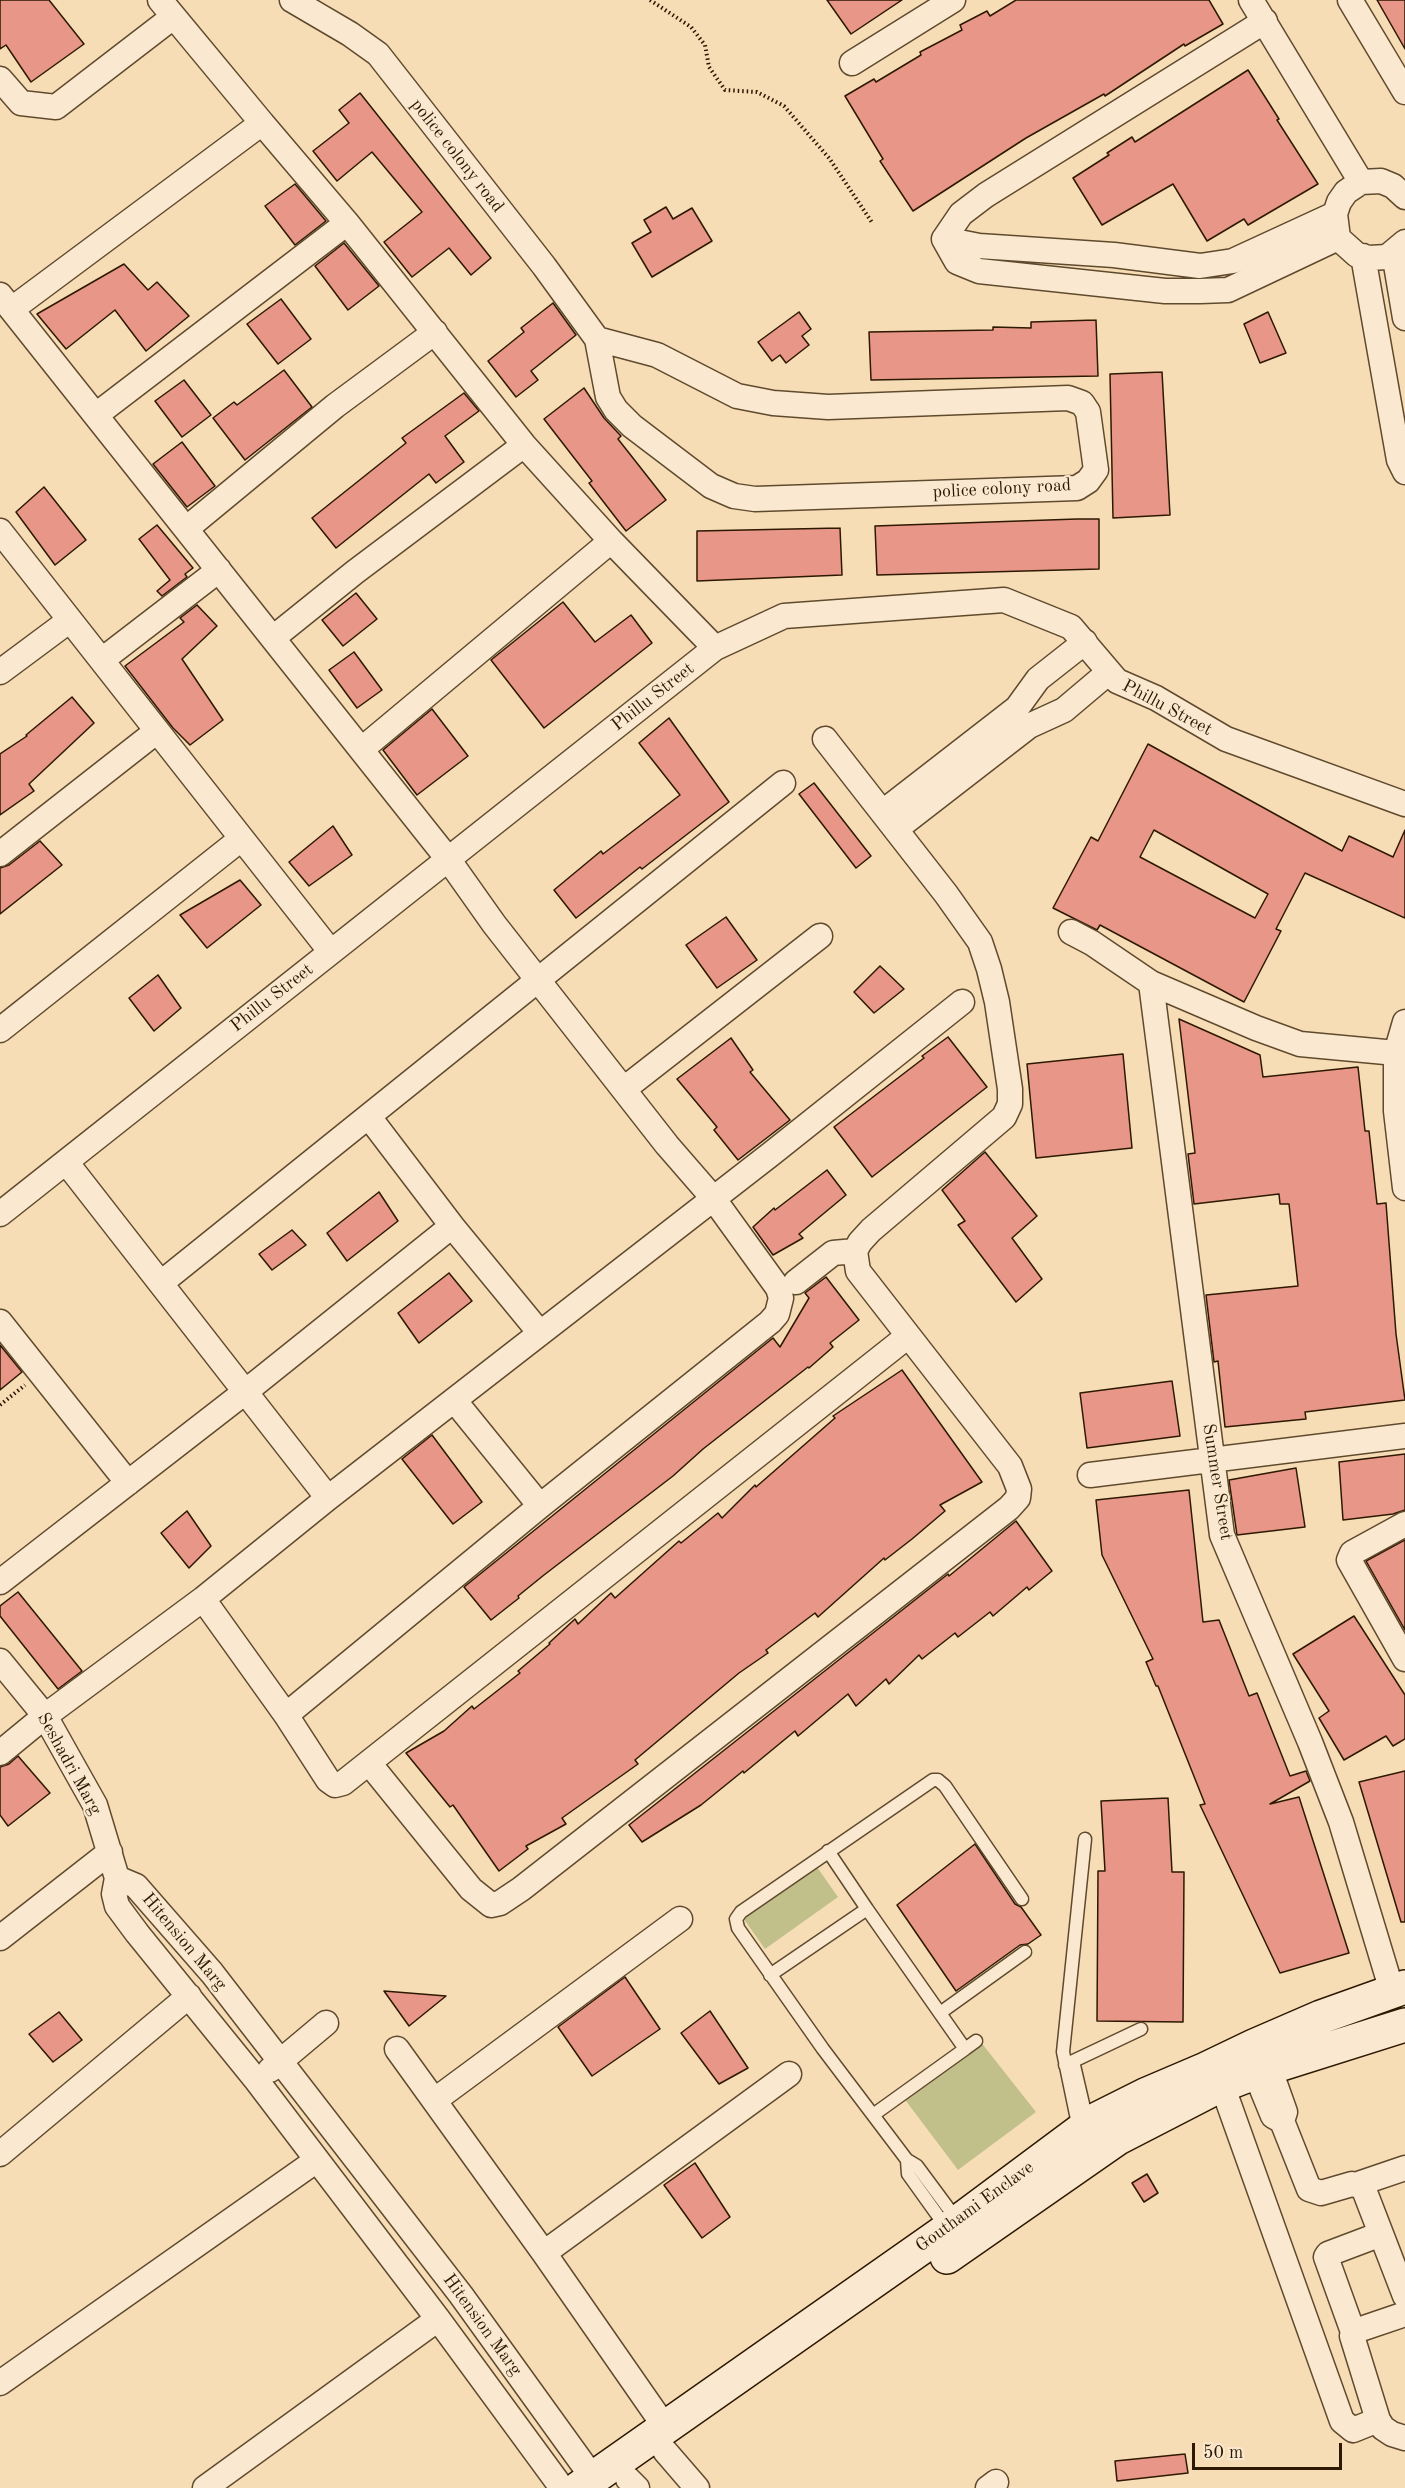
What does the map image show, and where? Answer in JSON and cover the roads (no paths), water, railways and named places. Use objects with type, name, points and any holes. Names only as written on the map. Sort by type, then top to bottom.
[{"type":"street","name":"police colony road","points":[[292,0],[350,34],[378,54],[544,266],[597,339],[608,397],[616,410],[632,426],[711,486],[734,496],[774,498],[1077,488],[1088,481],[1096,470],[1088,412],[1082,403],[1068,398],[828,407],[773,403],[737,396],[657,355],[597,339]]},
{"type":"street","points":[[852,63],[953,0]]},
{"type":"street","points":[[1251,0],[1361,182]]},
{"type":"street","points":[[1350,0],[1405,92]]},
{"type":"street","points":[[0,79],[21,103],[56,107],[167,8],[347,223],[524,445],[611,541],[715,648]]},
{"type":"street","points":[[944,239],[961,214],[986,195],[1265,21]]},
{"type":"street","points":[[262,123],[6,302],[362,749],[667,1145],[713,1198],[778,1288],[782,1298],[777,1314],[286,1715]]},
{"type":"street","points":[[1399,248],[1387,257],[1363,256],[1347,248],[1338,238],[1335,214],[1346,192],[1361,182],[1381,181],[1393,186],[1405,197]]},
{"type":"street","points":[[944,239],[979,246],[1114,255],[1200,266],[1233,261],[1335,214]]},
{"type":"street","points":[[96,415],[347,223]]},
{"type":"street","points":[[944,239],[957,262],[979,271],[1165,291],[1200,291],[1228,290],[1338,238]]},
{"type":"street","points":[[1399,248],[1405,318]]},
{"type":"street","points":[[1363,256],[1399,460],[1405,472]]},
{"type":"street","points":[[1200,266],[1200,291]]},
{"type":"street","points":[[186,529],[335,406],[435,332]]},
{"type":"street","points":[[273,638],[355,572],[524,445]]},
{"type":"street","points":[[0,531],[331,952]]},
{"type":"street","points":[[362,749],[611,541]]},
{"type":"street","points":[[102,660],[219,570]]},
{"type":"street","name":"Phillu Street","points":[[0,1214],[715,648],[784,616],[1004,600],[1071,627],[1116,681],[1156,698],[1226,739],[1405,804]]},
{"type":"street","points":[[0,672],[70,620]]},
{"type":"street","points":[[889,820],[1017,708],[1038,680],[1085,642]]},
{"type":"street","points":[[889,820],[1029,726],[1064,710],[1108,672]]},
{"type":"street","points":[[0,854],[157,731]]},
{"type":"street","points":[[369,1763],[471,1889],[491,1905],[500,1903],[1009,1508],[1018,1498],[1019,1489],[1010,1466],[858,1271],[855,1251],[871,1230],[1005,1117],[1010,1104],[1010,1089],[997,1002],[980,942],[946,894],[825,739]]},
{"type":"street","points":[[161,1283],[783,783]]},
{"type":"street","points":[[0,1030],[241,839]]},
{"type":"street","points":[[1071,932],[1092,943],[1151,983],[1256,1029],[1300,1044],[1396,1053]]},
{"type":"street","points":[[624,1089],[820,936]]},
{"type":"street","name":"Summer Street","points":[[1151,983],[1222,1536],[1310,1742],[1341,1822],[1399,1989]]},
{"type":"street","points":[[0,1753],[45,1716],[203,1599],[328,1498],[962,1002]]},
{"type":"street","points":[[1405,1022],[1396,1053],[1396,1111],[1405,1188]]},
{"type":"street","points":[[369,1117],[452,1226],[540,1333]]},
{"type":"street","points":[[66,1162],[328,1498]]},
{"type":"street","points":[[0,1582],[245,1392],[452,1226]]},
{"type":"street","points":[[796,1282],[833,1253],[855,1251]]},
{"type":"street","points":[[0,1322],[128,1483]]},
{"type":"street","points":[[203,1599],[333,1784],[343,1783],[908,1336]]},
{"type":"street","points":[[454,1400],[540,1506]]},
{"type":"street","points":[[1089,1475],[1405,1436]]},
{"type":"street","points":[[1405,1524],[1352,1553],[1349,1560],[1405,1659]]},
{"type":"street","name":"Seshadri Marg","points":[[0,1661],[45,1716],[95,1805],[117,1878]]},
{"type":"street","points":[[0,1938],[110,1852]]},
{"type":"street","name":"Hitension Marg","points":[[562,2488],[438,2319],[257,2081],[117,1906],[114,1894],[117,1878],[136,1886],[154,1904],[281,2061],[461,2295],[611,2484]]},
{"type":"street","points":[[435,2100],[680,1919]]},
{"type":"street","name":"Gouthami Enclave","points":[[611,2484],[665,2439],[1084,2128],[1145,2095],[1206,2070],[1254,2046],[1399,1989]]},
{"type":"street","points":[[0,2154],[189,1996]]},
{"type":"street","points":[[257,2081],[326,2023]]},
{"type":"street","name":"Gouthami Enclave","points":[[665,2439],[715,2418],[1118,2138],[1222,2085],[1405,2025]]},
{"type":"street","points":[[397,2049],[544,2253],[697,2488]]},
{"type":"street","points":[[1262,2070],[1274,2116],[1282,2121],[1309,2189],[1315,2193],[1321,2193],[1358,2184],[1405,2168]]},
{"type":"street","points":[[544,2253],[789,2074]]},
{"type":"street","points":[[1222,2085],[1342,2421],[1353,2430],[1378,2420]]},
{"type":"street","points":[[0,2383],[317,2160]]},
{"type":"street","points":[[1358,2184],[1363,2187],[1405,2296]]},
{"type":"street","points":[[1381,2234],[1328,2254],[1326,2257],[1353,2332],[1354,2346],[1378,2420],[1383,2428],[1392,2434],[1405,2438]]},
{"type":"street","points":[[1353,2332],[1405,2314]]},
{"type":"street","points":[[205,2488],[438,2319]]},
{"type":"lane","points":[[953,2225],[908,2174],[907,2160],[770,1975],[738,1928],[737,1915],[928,1781],[938,1780],[945,1786],[1022,1899]]},
{"type":"lane","points":[[1084,2128],[1064,2046],[1085,1839]]},
{"type":"lane","points":[[828,1851],[965,2049]]},
{"type":"lane","points":[[770,1975],[867,1909]]},
{"type":"lane","points":[[940,2013],[1024,1952]]},
{"type":"lane","points":[[1069,2063],[1141,2029]]},
{"type":"lane","points":[[873,2115],[976,2041]]}]
